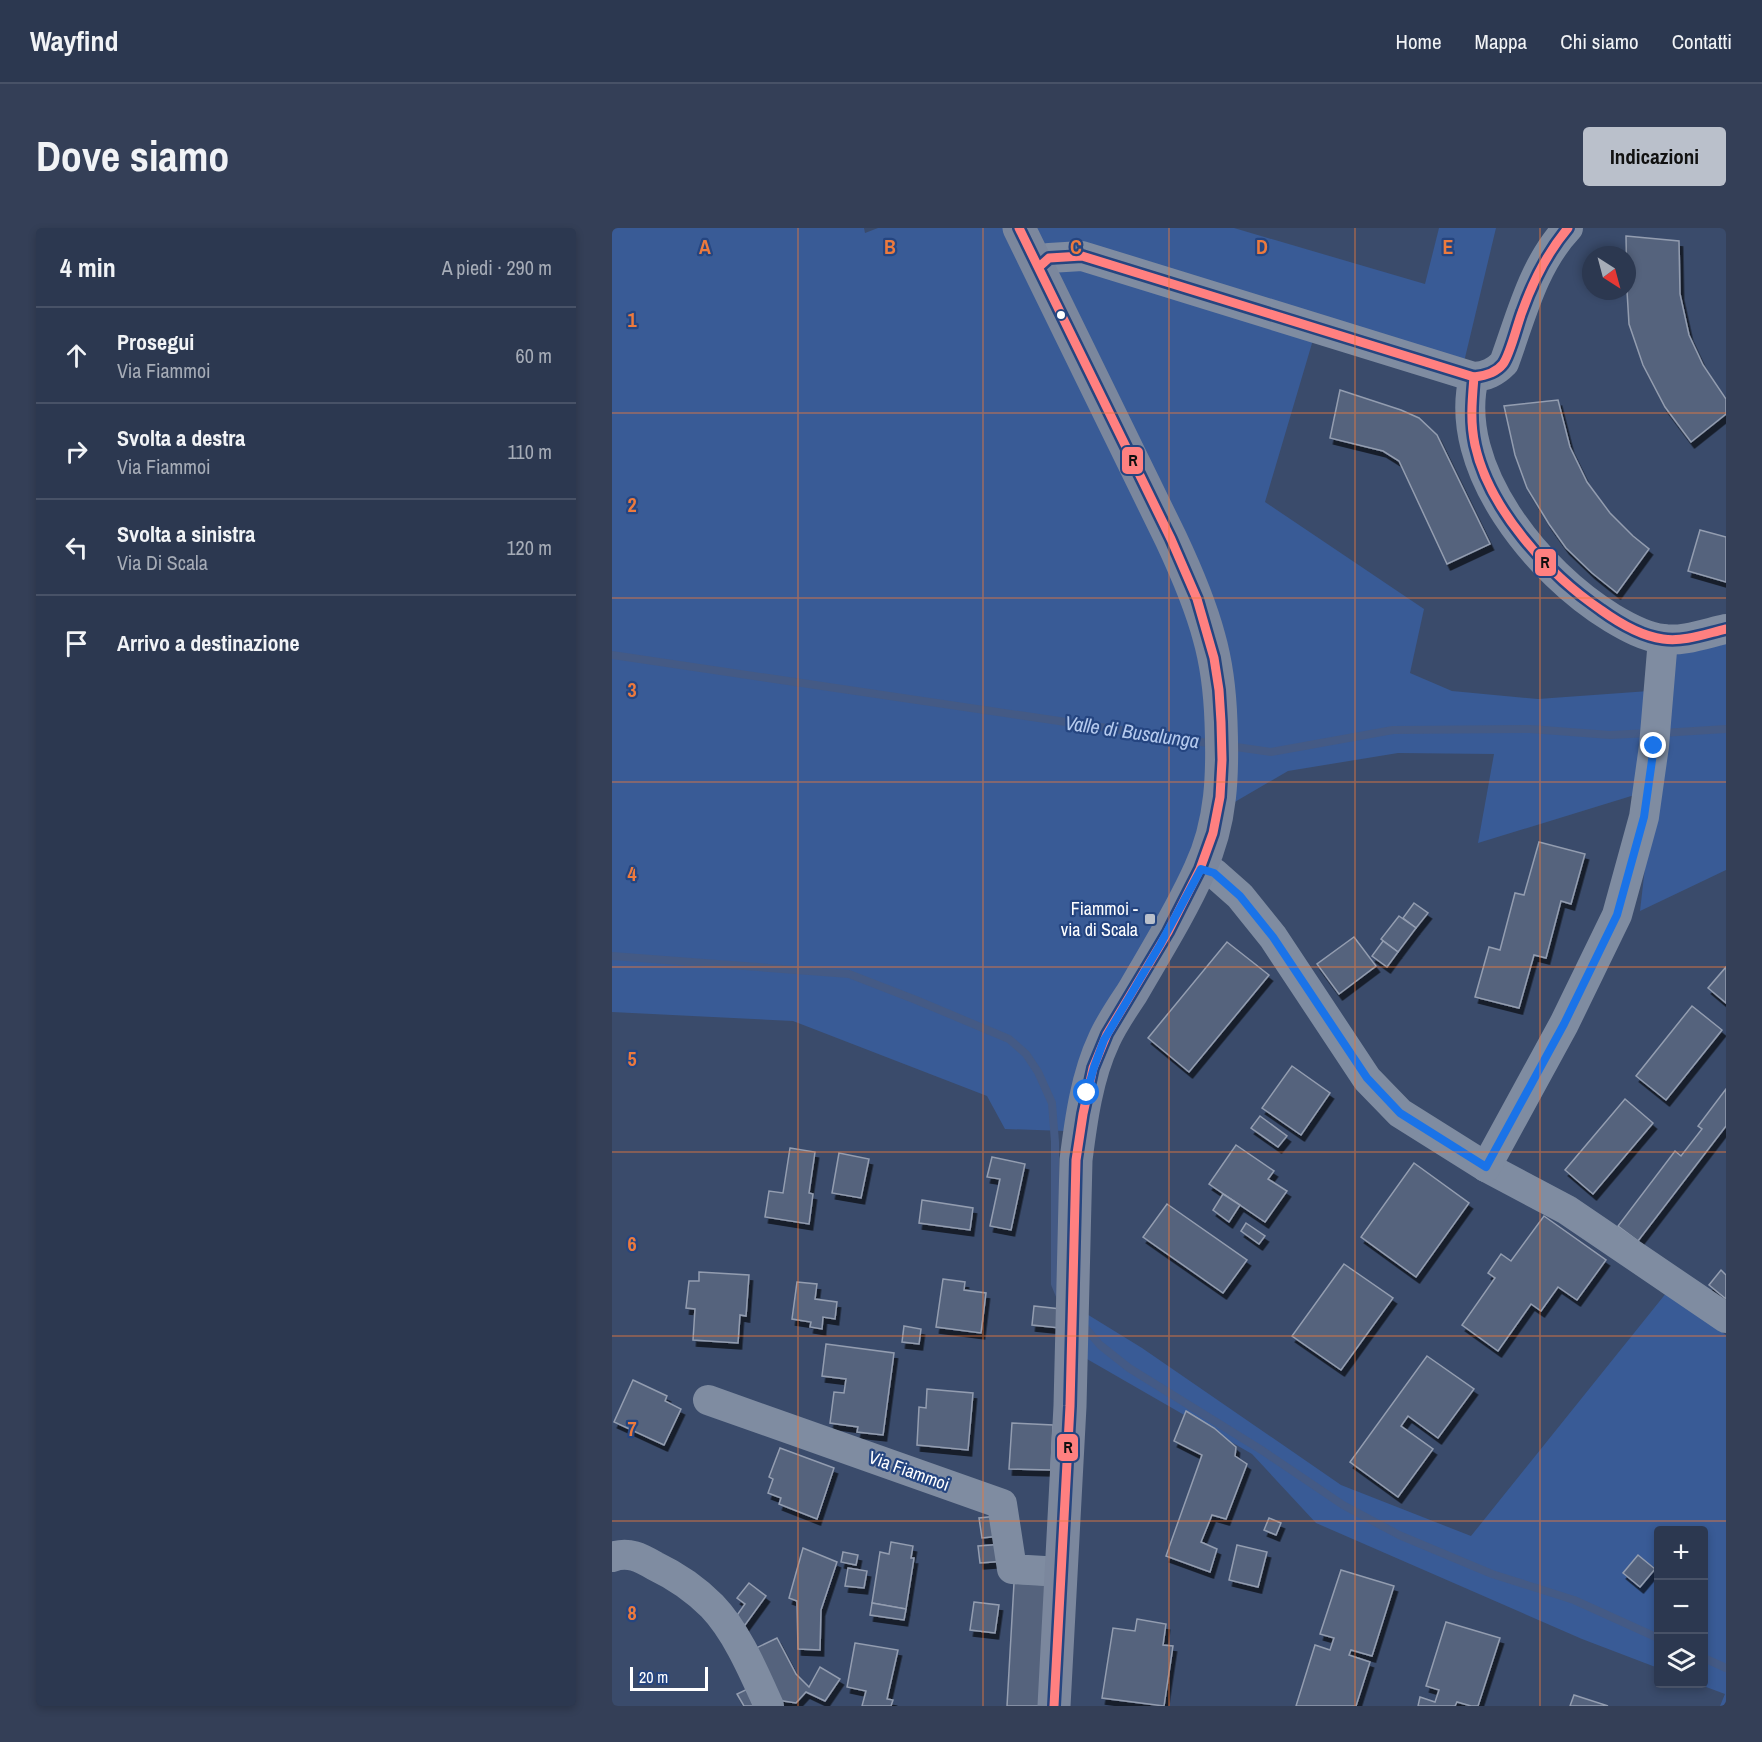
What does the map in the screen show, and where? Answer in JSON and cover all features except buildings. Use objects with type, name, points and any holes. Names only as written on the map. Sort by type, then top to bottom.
[{"type":"street","points":[[1019,228],[1166,528],[1194,591],[1210,638],[1219,684],[1223,763],[1220,803],[1213,836],[1201,869],[1160,945],[1104,1040],[1094,1067],[1080,1130],[1076,1160],[1070,1406],[1054,1706]]},
{"type":"street","points":[[1039,267],[1049,258],[1082,256],[1474,377],[1495,372],[1504,363],[1545,256],[1568,228]]},
{"type":"street","points":[[1474,377],[1470,393],[1470,423],[1478,455],[1494,492],[1509,519],[1562,580],[1598,609],[1632,630],[1663,639],[1726,629]]},
{"type":"street","points":[[1486,1167],[1564,1024],[1617,915],[1644,817],[1654,746],[1663,639]]},
{"type":"street","points":[[1201,869],[1214,873],[1246,904],[1273,937],[1367,1078],[1400,1113],[1486,1167],[1567,1210],[1726,1318]]},
{"type":"street","name":"Via Fiammoi","points":[[708,1400],[1002,1504],[1012,1569],[1061,1572]]},
{"type":"street","points":[[612,1557],[626,1554],[636,1556],[672,1574],[713,1607],[727,1625],[769,1706]]},
{"type":"shaded area","points":[[612,228],[864,228],[865,233],[878,228],[1234,228],[1425,284],[1439,228],[1496,228],[1464,362],[1318,323],[1265,502],[1424,609],[1410,673],[1452,691],[1538,699],[1663,690],[1669,648],[1726,636],[1726,870],[1640,911],[1654,789],[1478,843],[1494,754],[1398,753],[1288,771],[1233,803],[1065,1131],[1005,1129],[987,1096],[793,1021],[612,1012]]},
{"type":"shaded area","points":[[1667,1292],[1726,1335],[1726,1706],[1720,1706],[1725,1694],[1708,1688],[1708,1526],[1654,1526],[1654,1666],[1582,1639],[1316,1523],[1252,1454],[1080,1355],[1077,1308],[1142,1348],[1341,1485],[1471,1536]]},
{"type":"waterway","name":"Valle di Busalunga","points":[[612,655],[1215,744]]},
{"type":"waterway","name":"Valle di Busalunga","points":[[1229,746],[1271,752],[1393,730],[1530,729],[1610,735],[1650,733]]},
{"type":"waterway","name":"Valle di Busalunga","points":[[1662,733],[1726,729]]},
{"type":"waterway","points":[[612,956],[849,974],[1009,1039],[1026,1054],[1038,1072],[1052,1103],[1055,1142],[1055,1284],[1060,1296]]},
{"type":"waterway","points":[[1082,1324],[1100,1345],[1129,1368],[1263,1451],[1343,1505],[1399,1535],[1492,1574],[1574,1600],[1654,1636]]},
{"type":"waterway","points":[[1708,1660],[1726,1668]]},
{"type":"transit line","name":"R","points":[[1019,228],[1171,539],[1197,599],[1214,658],[1219,690],[1222,760],[1220,797],[1213,833],[1200,869],[1168,932],[1107,1034],[1093,1068],[1083,1114],[1076,1160],[1070,1406],[1054,1706]]},
{"type":"transit line","name":"R","points":[[1039,267],[1049,258],[1082,256],[1474,377],[1497,370],[1503,364],[1536,278],[1547,257],[1568,228]]},
{"type":"transit line","name":"R","points":[[1474,377],[1472,428],[1482,469],[1507,516],[1542,559],[1581,595],[1622,624],[1638,632],[1663,639],[1679,639],[1726,629]]},
{"type":"place","name":"Fiammoi - via di Scala","points":[[1150,919]]},
{"type":"route","points":[[1087,1093],[1104,1040],[1160,945],[1201,869],[1214,873],[1240,896],[1273,937],[1367,1078],[1400,1113],[1486,1167],[1564,1024],[1617,915],[1644,817],[1654,746]]}]
